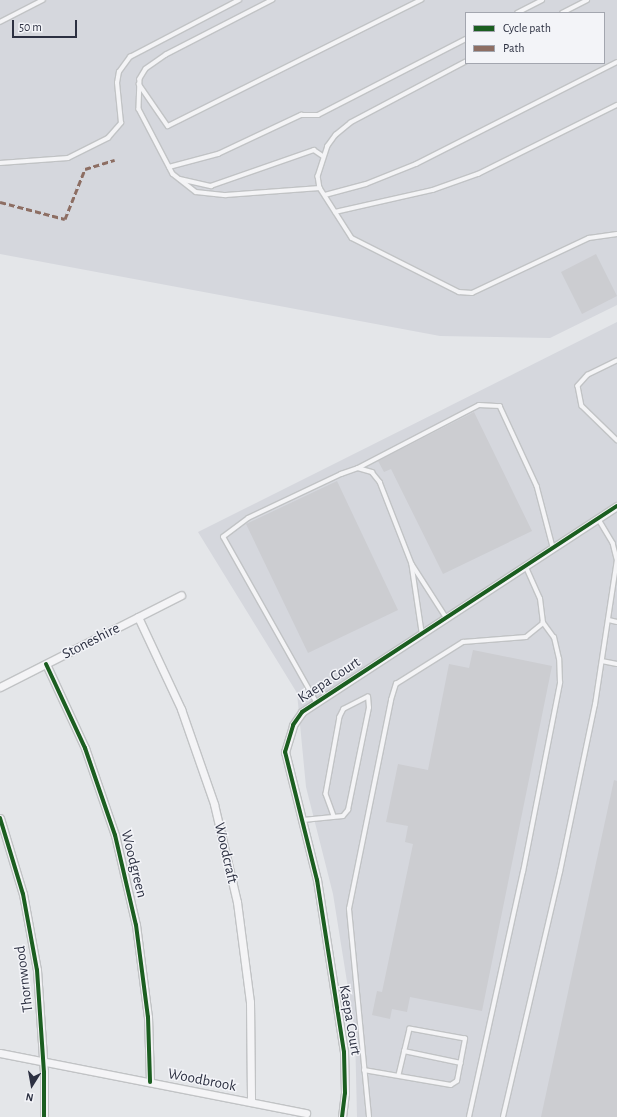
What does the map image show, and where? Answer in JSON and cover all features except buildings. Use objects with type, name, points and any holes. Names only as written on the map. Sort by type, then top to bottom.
[{"type":"street","name":"Kaepa Court","points":[[342,1117],[345,1093],[344,1052],[317,880],[285,752],[298,716],[617,506]]},
{"type":"street","name":"Stoneshire","points":[[0,687],[181,595]]},
{"type":"street","name":"Woodcraft","points":[[138,617],[181,709],[218,819],[237,902],[249,994],[252,1102]]},
{"type":"street","name":"Woodgreen","points":[[46,664],[85,748],[115,835],[136,925],[148,1017],[150,1082]]},
{"type":"street","name":"Thornwood","points":[[0,818],[23,894],[37,970],[44,1062],[44,1117]]},
{"type":"street","name":"Woodbrook","points":[[0,1053],[306,1113]]},
{"type":"lane","points":[[0,22],[43,0]]},
{"type":"lane","points":[[0,163],[68,158],[108,138],[121,123],[117,83],[119,72],[130,57],[239,0]]},
{"type":"lane","points":[[273,0],[166,55],[146,69],[139,84],[139,109],[169,167],[178,178],[196,192],[206,194],[320,188]]},
{"type":"lane","points":[[139,84],[168,126],[421,0]]},
{"type":"lane","points":[[519,12],[542,0]]},
{"type":"lane","points":[[564,12],[587,0]]},
{"type":"lane","points":[[169,167],[218,154],[301,115],[318,115],[465,40]]},
{"type":"lane","points":[[325,195],[366,184],[416,164],[617,62]]},
{"type":"lane","points":[[465,63],[351,123],[336,135],[323,156],[318,176],[320,188],[352,238],[361,245],[459,292],[472,293],[589,238],[617,234]]},
{"type":"lane","points":[[336,212],[433,190],[478,174],[617,105]]},
{"type":"lane","points":[[178,178],[211,186],[314,150],[323,156]]},
{"type":"lane","points":[[617,361],[588,375],[578,386],[582,406],[617,440]]},
{"type":"lane","points":[[317,703],[223,537],[248,518],[358,468],[479,404],[500,406],[537,486],[553,547]]},
{"type":"lane","points":[[358,468],[372,472],[380,482],[412,564],[446,618]]},
{"type":"lane","points":[[503,1117],[560,872],[609,620],[617,559],[613,543],[598,518]]},
{"type":"lane","points":[[412,564],[422,634]]},
{"type":"lane","points":[[469,1117],[558,697],[559,659],[554,638],[543,623],[540,599],[525,566]]},
{"type":"lane","points":[[612,598],[617,599]]},
{"type":"lane","points":[[609,620],[617,622]]},
{"type":"lane","points":[[369,1117],[349,909],[371,790],[396,684],[463,642],[526,637],[543,623]]},
{"type":"lane","points":[[602,661],[617,664]]},
{"type":"lane","points":[[302,820],[334,816],[346,814],[350,804],[369,708],[368,697],[344,709],[340,717],[326,794],[334,816]]},
{"type":"lane","points":[[364,1070],[451,1085],[457,1081],[466,1042],[460,1036],[414,1027],[407,1033],[399,1075]]},
{"type":"lane","points":[[404,1051],[461,1063]]},
{"type":"shaded area","points":[[0,0],[617,0],[617,305],[550,338],[440,336],[0,254]]},
{"type":"shaded area","points":[[617,322],[617,1117],[357,1117],[355,1032],[333,894],[306,787],[297,693],[198,532]]},
{"type":"marked path","points":[[0,202],[65,219],[85,169],[115,160]]},
{"type":"cycle path","points":[[342,1117],[345,1093],[344,1052],[317,880],[285,752],[293,725],[302,712],[617,506]]},
{"type":"cycle path","points":[[46,664],[85,748],[115,835],[136,925],[148,1017],[150,1082]]},
{"type":"cycle path","points":[[0,818],[23,894],[37,970],[44,1072],[44,1117]]}]
